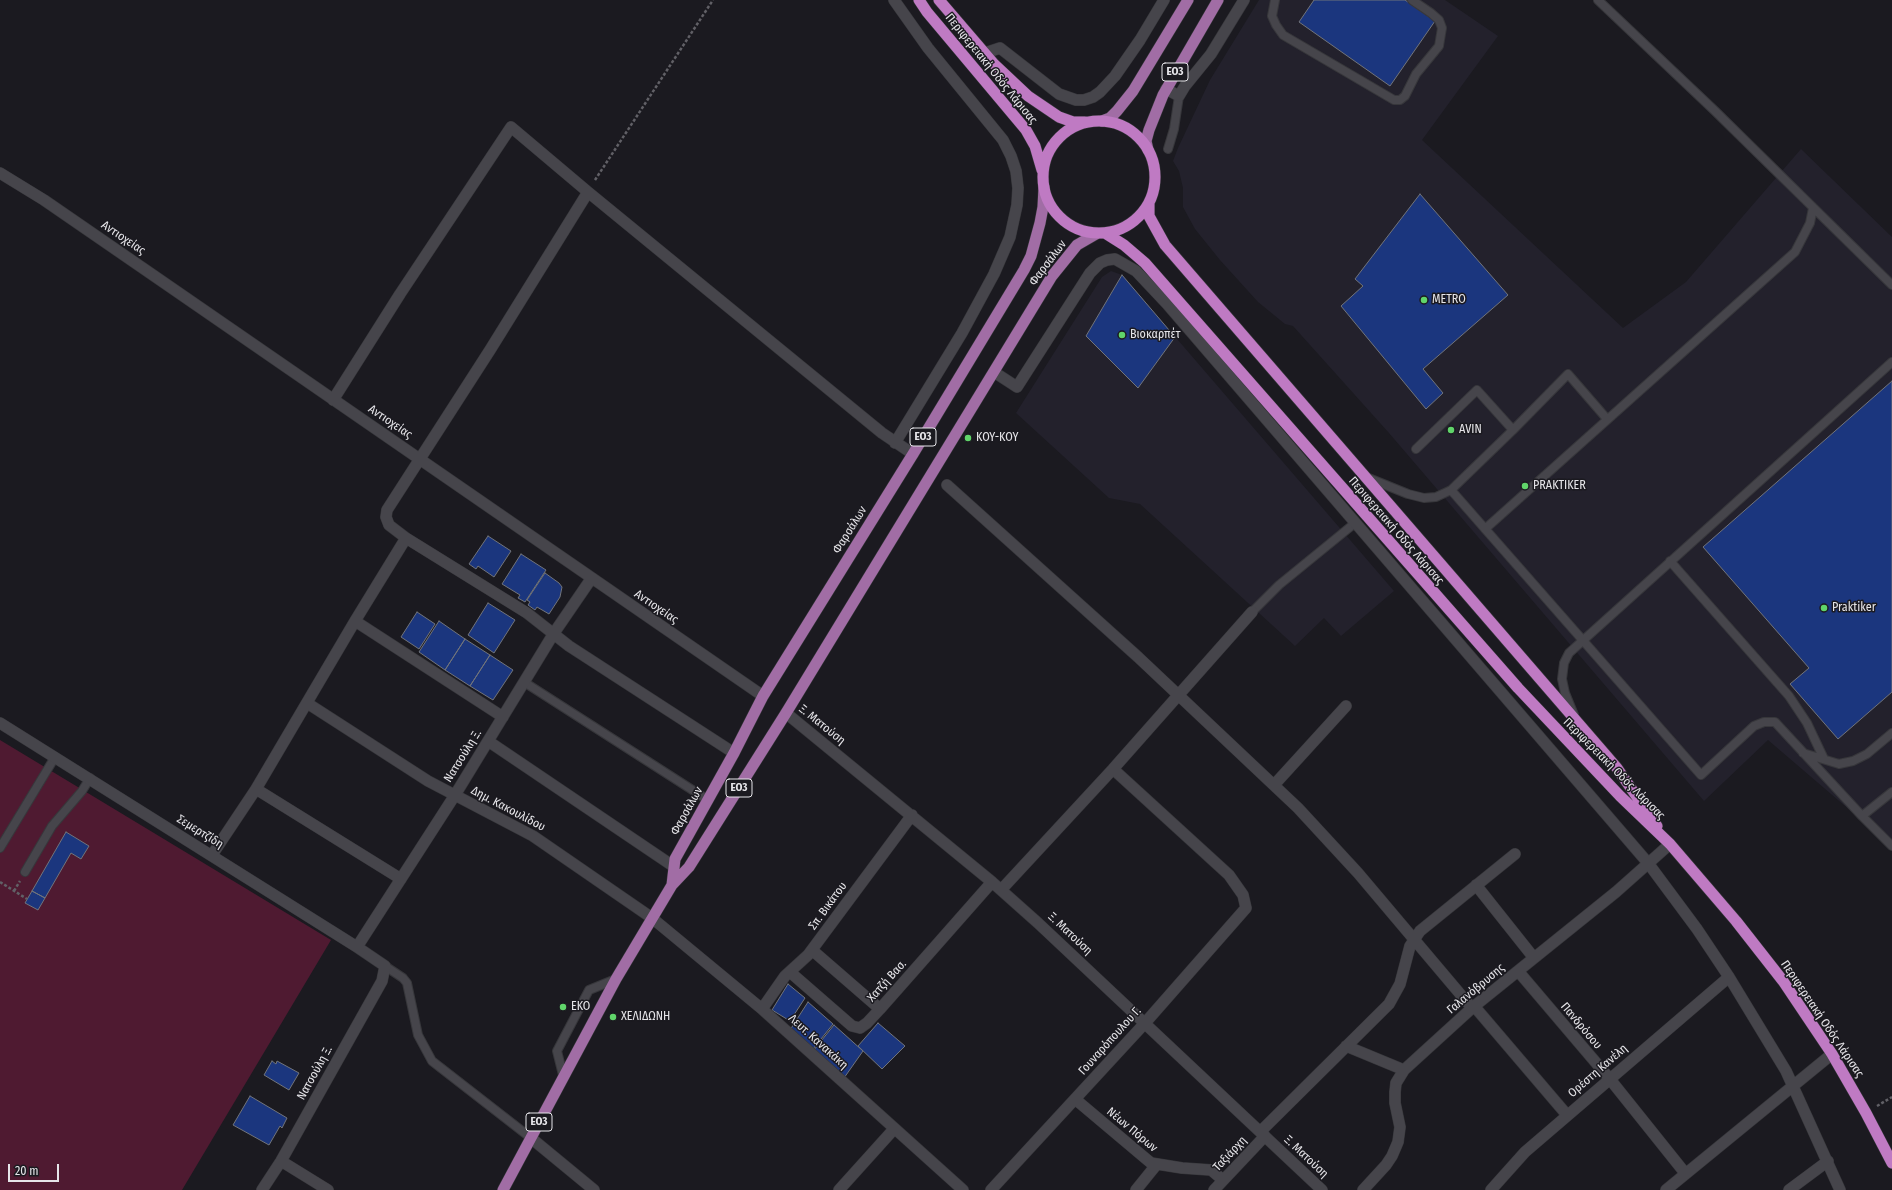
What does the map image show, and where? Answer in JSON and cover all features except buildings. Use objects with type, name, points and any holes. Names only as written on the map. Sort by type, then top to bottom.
[{"type":"highway","name":"Περιφερειακή Οδός Λάρισας","points":[[920,0],[927,12],[1026,130],[1039,158],[1043,183]]},
{"type":"highway","name":"Περιφερειακή Οδός Λάρισας","points":[[939,0],[985,53],[1015,84],[1041,106],[1059,117],[1073,122],[1088,122]]},
{"type":"highway","name":"ΕΟ3","points":[[1043,183],[1047,156],[1055,142],[1067,131],[1088,122],[1102,121]]},
{"type":"highway","points":[[1102,121],[1128,130],[1142,142],[1148,150]]},
{"type":"highway","name":"ΕΟ3","points":[[1101,234],[1128,226],[1140,216],[1149,203],[1155,176],[1154,167],[1148,150]]},
{"type":"highway","points":[[1043,183],[1049,203],[1059,217],[1072,227],[1101,234]]},
{"type":"highway","name":"Περιφερειακή Οδός Λάρισας","points":[[1149,203],[1149,216],[1165,245],[1617,768],[1670,844],[1760,952],[1806,1015],[1832,1054],[1866,1112],[1892,1163]]},
{"type":"highway","name":"Περιφερειακή Οδός Λάρισας","points":[[1101,234],[1135,252],[1172,301],[1518,688],[1610,786],[1670,844]]},
{"type":"main road","name":"ΕΟ3","points":[[1102,121],[1110,118],[1133,92],[1188,0]]},
{"type":"main road","name":"ΕΟ3","points":[[1148,150],[1146,141],[1149,130],[1166,89],[1218,0]]},
{"type":"main road","name":"Φαρσάλων","points":[[672,885],[675,859],[734,753],[763,696],[913,454],[1024,270],[1031,256],[1040,223],[1043,183]]},
{"type":"main road","name":"Φαρσάλων","points":[[503,1190],[563,1075],[616,979],[672,885],[689,867],[786,713],[1060,265],[1077,245],[1101,234]]},
{"type":"street","points":[[894,0],[923,42],[1003,140],[1016,171],[1018,188],[1017,205],[1010,237],[994,274],[962,333],[895,443]]},
{"type":"street","points":[[985,53],[1000,48],[1059,94],[1076,100],[1084,100],[1093,97],[1100,92],[1115,76],[1140,40],[1164,0]]},
{"type":"street","points":[[1166,89],[1179,96],[1185,86],[1211,54],[1244,0]]},
{"type":"street","points":[[334,400],[400,294],[511,127],[588,192],[895,443],[913,454]]},
{"type":"street","name":"Αντιοχείας","points":[[0,173],[56,208],[419,458],[591,579],[763,696]]},
{"type":"street","points":[[588,192],[490,350],[419,458],[387,510],[386,517],[389,525],[406,538],[527,613],[569,646],[734,753]]},
{"type":"street","points":[[994,372],[1017,387],[1090,273],[1104,261],[1115,259],[1136,271],[1172,301],[1355,523],[1648,863],[1729,977],[1794,1085],[1840,1190]]},
{"type":"street","points":[[947,485],[1138,657],[1274,785],[1346,860],[1567,1115]]},
{"type":"street","points":[[212,856],[256,789],[355,621],[406,538]]},
{"type":"street","name":"Νατσούλη Ξ.","points":[[358,947],[503,717],[554,633],[591,579]]},
{"type":"street","points":[[1001,890],[1113,769],[1252,612]]},
{"type":"street","points":[[355,621],[503,717]]},
{"type":"street","name":"Δημ. Κακουλίδου","points":[[306,703],[417,774],[533,836],[652,918]]},
{"type":"street","points":[[1274,785],[1346,706]]},
{"type":"street","name":"Ξ. Ματούση","points":[[786,713],[912,815],[1001,890],[1322,1190]]},
{"type":"street","name":"Σεμερτζίδη","points":[[0,723],[358,947],[385,966]]},
{"type":"street","points":[[488,741],[673,866]]},
{"type":"street","name":"Γουναρόπουλου Γ.","points":[[991,1190],[1145,1023],[1246,908],[1243,895],[1229,875],[1113,769]]},
{"type":"street","points":[[256,789],[401,879]]},
{"type":"street","name":"Σπ. Βικάτου","points":[[762,1009],[790,972],[812,950],[912,815]]},
{"type":"street","name":"Γαλανόβρυσης","points":[[1363,1190],[1389,1160],[1398,1142],[1400,1127],[1395,1092],[1396,1083],[1404,1070],[1473,1007],[1616,892],[1670,844]]},
{"type":"street","points":[[1414,939],[1420,931],[1515,854]]},
{"type":"street","name":"Χατζή Βασ.","points":[[790,972],[852,1026],[860,1028],[880,1009],[992,882]]},
{"type":"street","points":[[1476,885],[1534,958]]},
{"type":"street","name":"Λευτ. Κανακάκη","points":[[652,918],[762,1009],[963,1190]]},
{"type":"street","name":"Ταξιάρχη","points":[[1214,1190],[1263,1134],[1346,1046],[1380,1014],[1396,994],[1403,975],[1410,946],[1414,939]]},
{"type":"street","points":[[812,950],[880,1009]]},
{"type":"street","name":"Νατσούλη Ξ.","points":[[262,1190],[281,1161],[382,981],[385,966]]},
{"type":"street","name":"Πανδρόσου","points":[[1518,971],[1609,1078],[1685,1173]]},
{"type":"street","name":"Ορέστη Κανέλη","points":[[1491,1190],[1526,1152],[1567,1115],[1729,977]]},
{"type":"street","points":[[1346,1046],[1404,1070]]},
{"type":"street","points":[[1666,1190],[1832,1054]]},
{"type":"street","name":"Νέων Πόρων","points":[[1075,1099],[1146,1160],[1157,1164],[1211,1170],[1224,1180]]},
{"type":"street","points":[[839,1190],[894,1129]]},
{"type":"street","points":[[531,1138],[594,1190]]},
{"type":"street","points":[[281,1161],[328,1190]]},
{"type":"street","points":[[1789,1190],[1828,1161]]},
{"type":"street","points":[[1136,1190],[1157,1164]]},
{"type":"lane","points":[[1275,0],[1272,16],[1283,35],[1394,100],[1400,100],[1405,96],[1416,74],[1436,52],[1439,46],[1442,28],[1439,20],[1412,0]]},
{"type":"lane","points":[[1598,0],[1892,285]]},
{"type":"lane","points":[[1168,149],[1174,129],[1179,96]]},
{"type":"lane","points":[[1485,529],[1795,252],[1810,223],[1813,208]]},
{"type":"lane","points":[[1576,720],[1565,693],[1562,679],[1564,664],[1569,653],[1892,362]]},
{"type":"lane","points":[[1363,475],[1408,494],[1424,498],[1436,497],[1451,490],[1568,374],[1607,419]]},
{"type":"lane","points":[[1416,449],[1477,390],[1513,430]]},
{"type":"lane","points":[[1451,490],[1701,775],[1754,726],[1764,722],[1776,722],[1803,753],[1892,846]]},
{"type":"lane","points":[[1252,612],[1279,585],[1355,523]]},
{"type":"lane","points":[[1670,561],[1789,696],[1807,722],[1824,759]]},
{"type":"lane","points":[[524,682],[708,800]]},
{"type":"lane","points":[[1803,753],[1839,764],[1853,761],[1867,754],[1892,733]]},
{"type":"lane","points":[[0,848],[55,757]]},
{"type":"lane","points":[[25,872],[52,826],[90,778]]},
{"type":"lane","points":[[1862,816],[1892,792]]},
{"type":"lane","points":[[385,966],[403,978],[407,983],[418,1036],[432,1061],[531,1138]]},
{"type":"lane","points":[[563,1075],[557,1051],[588,990],[616,979]]},
{"type":"path","points":[[588,192],[713,0]]},
{"type":"path","points":[[0,882],[27,898]]},
{"type":"shaded area","points":[[1259,0],[1445,0],[1498,36],[1422,140],[1623,328],[1686,282],[1801,149],[1892,237],[1892,850],[1845,806],[1768,740],[1704,801],[1389,433],[1293,326],[1285,324],[1258,302],[1220,260],[1195,229],[1183,207],[1183,188],[1179,171],[1173,161],[1210,80]]},
{"type":"shaded area","points":[[1111,271],[1122,275],[1394,591],[1341,636],[1324,618],[1295,646],[1140,504],[1109,498],[1016,413],[1102,277]]},
{"type":"shaded area","points":[[0,740],[331,940],[182,1190],[0,1190]]},
{"type":"place","name":"METRO","points":[[1424,300]]},
{"type":"place","name":"Βιοκαρπέτ","points":[[1122,335]]},
{"type":"place","name":"AVIN","points":[[1451,430]]},
{"type":"place","name":"ΚΟΥ-ΚΟΥ","points":[[968,438]]},
{"type":"place","name":"PRAKTIKER","points":[[1525,486]]},
{"type":"place","name":"Praktiker","points":[[1824,608]]},
{"type":"place","name":"EKO","points":[[563,1007]]},
{"type":"place","name":"ΧΕΛΙΔΩΝΗ","points":[[613,1017]]}]
